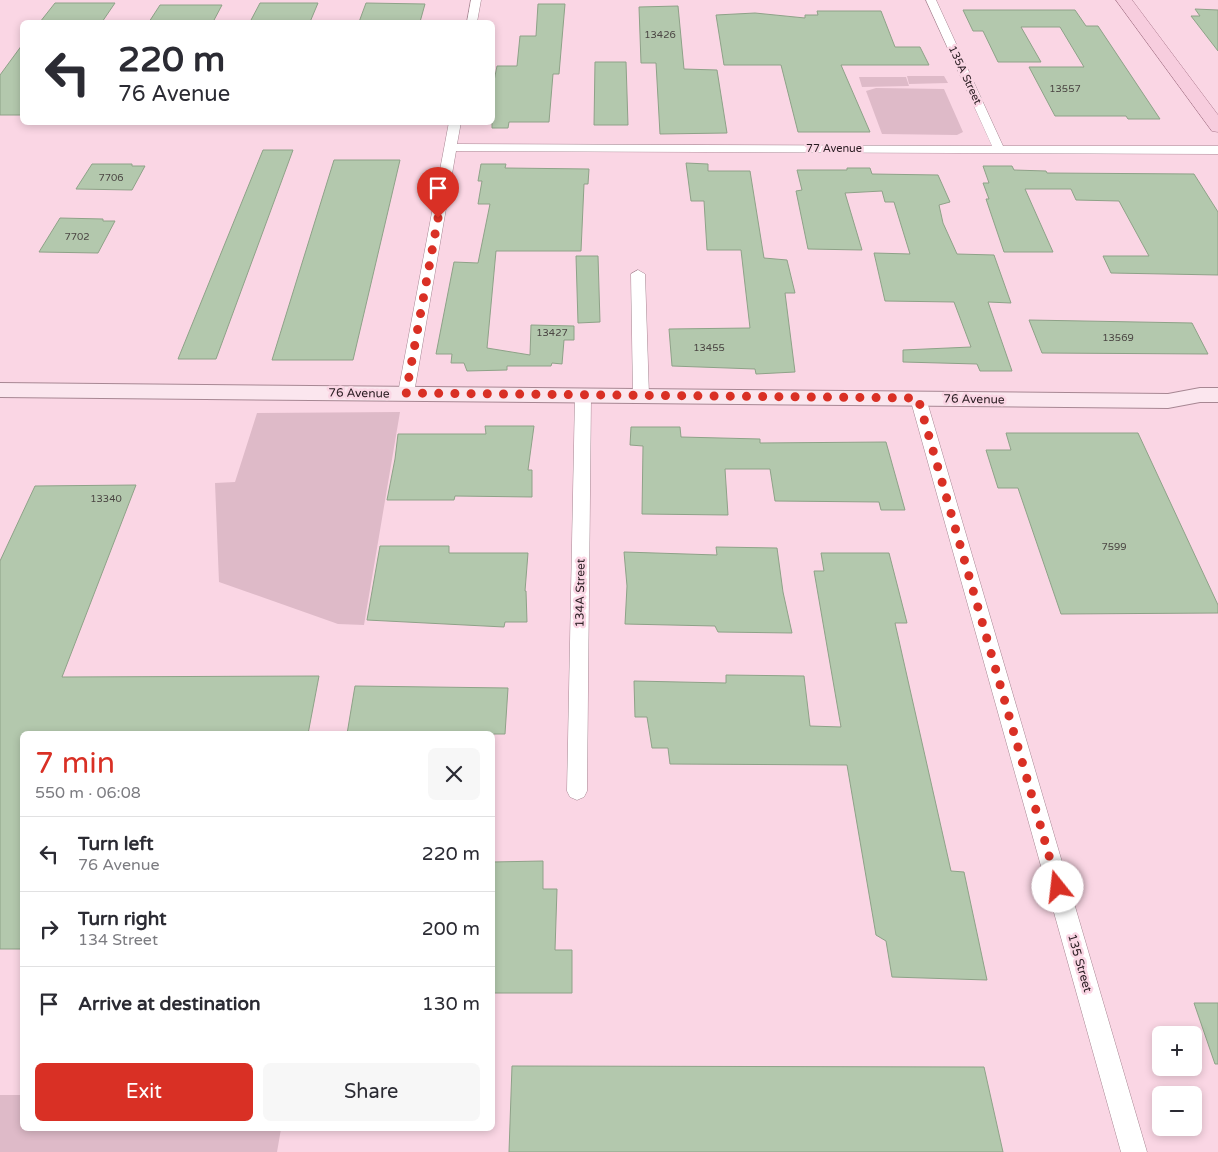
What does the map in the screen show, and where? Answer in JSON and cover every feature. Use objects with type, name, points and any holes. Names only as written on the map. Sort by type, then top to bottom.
[{"type":"main road","points":[[1108,1],[1127,4],[1218,127]]},
{"type":"main road","name":"76 Avenue","points":[[0,390],[1168,401],[1200,395],[1218,395]]},
{"type":"main road","name":"76 Avenue","points":[[1168,401],[1207,410],[1218,410]]},
{"type":"street","points":[[472,20],[476,0]]},
{"type":"street","name":"135A Street","points":[[931,0],[1000,149]]},
{"type":"street","points":[[406,393],[454,125]]},
{"type":"street","name":"77 Avenue","points":[[451,146],[1218,150]]},
{"type":"street","points":[[638,274],[641,396]]},
{"type":"street","name":"134A Street","points":[[577,791],[582,395]]},
{"type":"street","name":"135 Street","points":[[918,398],[1134,1152]]},
{"type":"shaded area","points":[[907,76],[944,76],[948,83],[909,84]]},
{"type":"shaded area","points":[[859,77],[906,77],[909,86],[862,87]]},
{"type":"shaded area","points":[[876,88],[944,89],[963,132],[957,135],[882,134],[866,91]]},
{"type":"shaded area","points":[[400,412],[364,625],[338,624],[219,582],[215,483],[235,482],[257,413]]},
{"type":"shaded area","points":[[0,1095],[20,1095],[20,1131],[281,1131],[277,1152],[0,1152]]},
{"type":"building","points":[[55,3],[115,3],[103,20],[42,20]]},
{"type":"building","points":[[260,3],[318,3],[311,20],[251,20]]},
{"type":"building","points":[[366,3],[425,4],[421,20],[360,20]]},
{"type":"building","points":[[538,4],[565,4],[559,74],[553,74],[549,122],[509,122],[508,128],[492,128],[492,125],[495,125],[495,76],[497,66],[517,66],[520,36],[536,36]]},
{"type":"building","points":[[160,5],[222,5],[214,20],[150,20]]},
{"type":"building","points":[[678,6],[684,69],[717,70],[727,133],[660,134],[656,63],[641,63],[639,7]]},
{"type":"building","points":[[1195,9],[1218,10],[1218,51],[1191,16],[1200,16]]},
{"type":"building","points":[[963,10],[1075,10],[1086,26],[1098,26],[1160,119],[1128,119],[1126,116],[1055,116],[1029,67],[1084,67],[1060,27],[1021,27],[1041,62],[998,62],[983,31],[973,31]]},
{"type":"building","points":[[817,11],[881,11],[895,47],[920,47],[929,65],[841,65],[870,132],[798,132],[781,65],[724,65],[716,15],[755,13],[805,18],[805,15],[818,15]]},
{"type":"building","points":[[20,48],[20,115],[0,115],[0,75]]},
{"type":"building","points":[[595,62],[626,62],[628,125],[594,125]]},
{"type":"building","points":[[263,150],[293,150],[216,359],[178,359]]},
{"type":"building","points":[[334,160],[400,160],[353,360],[272,360]]},
{"type":"building","points":[[686,163],[708,164],[708,171],[750,171],[764,258],[787,260],[795,293],[785,293],[795,372],[756,374],[755,369],[672,366],[669,329],[750,328],[741,250],[707,250],[704,201],[691,201]]},
{"type":"building","points":[[92,164],[132,164],[132,166],[145,166],[132,190],[76,189]]},
{"type":"building","points":[[481,164],[506,164],[505,168],[589,169],[588,184],[584,184],[581,251],[496,251],[487,348],[530,355],[531,325],[574,326],[574,340],[564,340],[562,364],[552,363],[551,366],[507,366],[507,370],[467,371],[464,363],[451,363],[452,354],[436,354],[454,262],[478,263],[490,204],[478,204],[482,181],[478,181]]},
{"type":"building","points":[[983,166],[1012,166],[1014,170],[1046,171],[1047,173],[1194,174],[1218,212],[1218,275],[1111,273],[1103,256],[1149,256],[1119,201],[1076,200],[1071,189],[1025,189],[1053,252],[1004,252],[986,199],[989,199],[983,183],[989,183]]},
{"type":"building","points":[[847,168],[870,168],[872,174],[938,175],[950,202],[939,205],[943,223],[957,254],[994,255],[1011,303],[988,302],[1012,371],[980,371],[977,364],[903,362],[903,350],[971,347],[954,302],[885,301],[874,253],[910,254],[894,202],[885,202],[882,191],[845,193],[862,250],[808,249],[796,191],[802,190],[797,170],[847,170]]},
{"type":"building","points":[[60,218],[115,221],[98,253],[39,252]]},
{"type":"building","points":[[576,256],[598,256],[600,322],[578,323]]},
{"type":"building","points":[[1029,320],[1192,323],[1208,354],[1042,353]]},
{"type":"building","points":[[485,426],[534,426],[528,470],[532,470],[532,497],[455,496],[454,500],[387,500],[398,434],[486,434]]},
{"type":"building","points":[[631,427],[680,427],[681,437],[760,439],[760,443],[886,442],[905,510],[881,510],[879,502],[775,501],[770,469],[725,469],[728,515],[642,514],[643,446],[630,445]]},
{"type":"building","points":[[1006,433],[1138,433],[1218,605],[1218,613],[1061,614],[1018,488],[998,488],[986,450],[1011,450]]},
{"type":"building","points":[[136,485],[62,677],[319,676],[309,731],[20,731],[20,949],[0,949],[0,561],[35,486]]},
{"type":"building","points":[[380,546],[449,546],[449,553],[528,553],[525,591],[527,622],[505,622],[504,627],[367,620]]},
{"type":"building","points":[[716,547],[777,548],[783,592],[792,633],[718,632],[715,626],[625,624],[627,586],[624,552],[717,555]]},
{"type":"building","points":[[821,553],[889,553],[907,623],[895,623],[951,871],[964,872],[987,980],[892,977],[886,941],[876,935],[847,765],[670,764],[668,748],[652,748],[647,717],[635,717],[634,681],[726,683],[726,675],[804,676],[810,726],[841,727],[814,571],[824,571]]},
{"type":"building","points":[[355,686],[508,688],[505,734],[495,734],[495,731],[348,731]]},
{"type":"building","points":[[543,861],[543,889],[557,889],[555,950],[572,950],[572,993],[495,993],[495,862]]},
{"type":"building","points":[[1194,1003],[1218,1003],[1218,1064],[1215,1064]]},
{"type":"building","points":[[512,1066],[984,1067],[1003,1152],[509,1152]]},
{"type":"route","points":[[438,218],[406,393],[918,398],[1058,887]]}]
